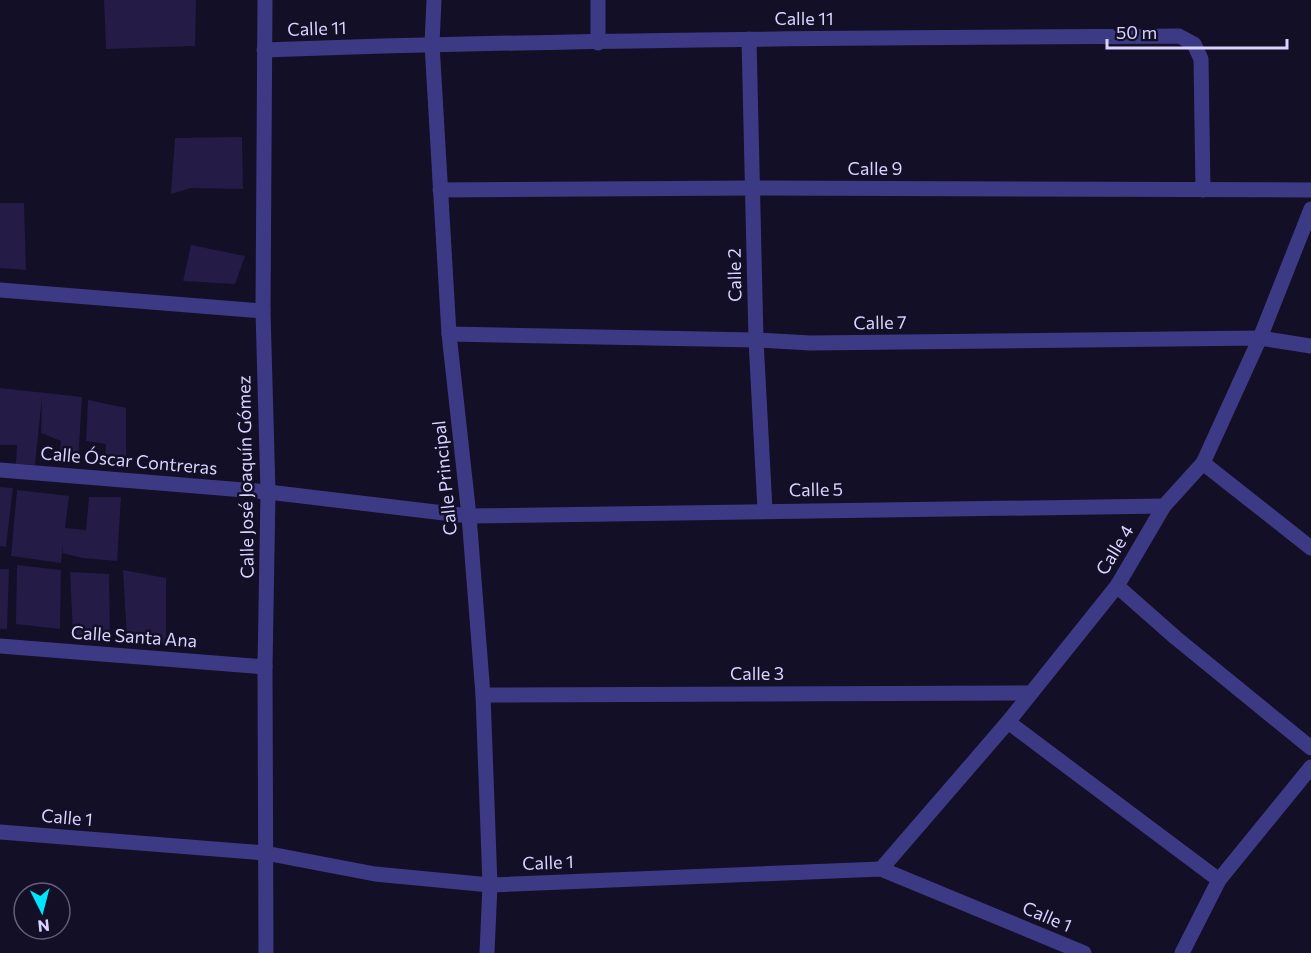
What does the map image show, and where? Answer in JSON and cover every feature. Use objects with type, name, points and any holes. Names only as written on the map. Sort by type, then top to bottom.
[{"type":"street","name":"Calle José Joaquín Gómez","points":[[265,0],[263,312],[268,492],[265,667],[266,953]]},
{"type":"street","name":"Calle Principal","points":[[434,0],[432,44],[449,334],[469,516],[483,695],[490,885],[487,953]]},
{"type":"street","points":[[598,0],[598,43]]},
{"type":"street","name":"Calle 11","points":[[264,51],[432,44],[1179,36],[1194,44],[1201,59],[1203,190]]},
{"type":"street","name":"Calle 2","points":[[749,39],[756,340],[765,510]]},
{"type":"street","name":"Calle 9","points":[[440,190],[753,188],[1311,190]]},
{"type":"street","name":"Calle 4","points":[[881,869],[1008,722],[1117,586],[1164,506],[1203,463],[1260,338],[1311,209]]},
{"type":"street","points":[[0,290],[263,312]]},
{"type":"street","name":"Calle 7","points":[[449,334],[811,343],[1260,338],[1311,346]]},
{"type":"street","points":[[1203,463],[1311,548]]},
{"type":"street","name":"Calle Óscar Contreras","points":[[0,470],[268,492],[469,516]]},
{"type":"street","name":"Calle 5","points":[[469,516],[1164,506]]},
{"type":"street","points":[[1117,586],[1176,638],[1311,748]]},
{"type":"street","name":"Calle Santa Ana","points":[[0,646],[265,667]]},
{"type":"street","name":"Calle 3","points":[[483,695],[1031,693]]},
{"type":"street","points":[[1008,722],[1220,880]]},
{"type":"street","points":[[1182,953],[1220,880],[1311,767]]},
{"type":"street","name":"Calle 1","points":[[0,832],[265,853],[375,874],[490,885],[881,869],[1084,953]]},
{"type":"building","points":[[104,0],[196,0],[195,46],[106,49]]},
{"type":"building","points":[[242,137],[243,189],[191,188],[171,194],[175,138]]},
{"type":"building","points":[[0,203],[24,203],[26,270],[0,268]]},
{"type":"building","points":[[191,245],[245,256],[235,284],[183,281]]},
{"type":"building","points":[[0,388],[82,397],[78,462],[59,461],[61,441],[41,433],[42,397],[35,465],[16,464],[17,445],[0,445]]},
{"type":"building","points":[[88,400],[126,408],[126,466],[105,464],[106,444],[86,441]]},
{"type":"building","points":[[0,487],[13,488],[6,547],[0,546]]},
{"type":"building","points":[[17,490],[69,496],[65,528],[86,530],[89,497],[121,497],[117,561],[82,558],[63,553],[63,546],[61,563],[11,556]]},
{"type":"building","points":[[17,565],[61,570],[60,629],[16,624]]},
{"type":"building","points":[[0,569],[9,569],[7,629],[0,629]]},
{"type":"building","points":[[123,570],[166,578],[166,644],[127,637]]},
{"type":"building","points":[[70,572],[109,574],[110,639],[73,635]]}]
